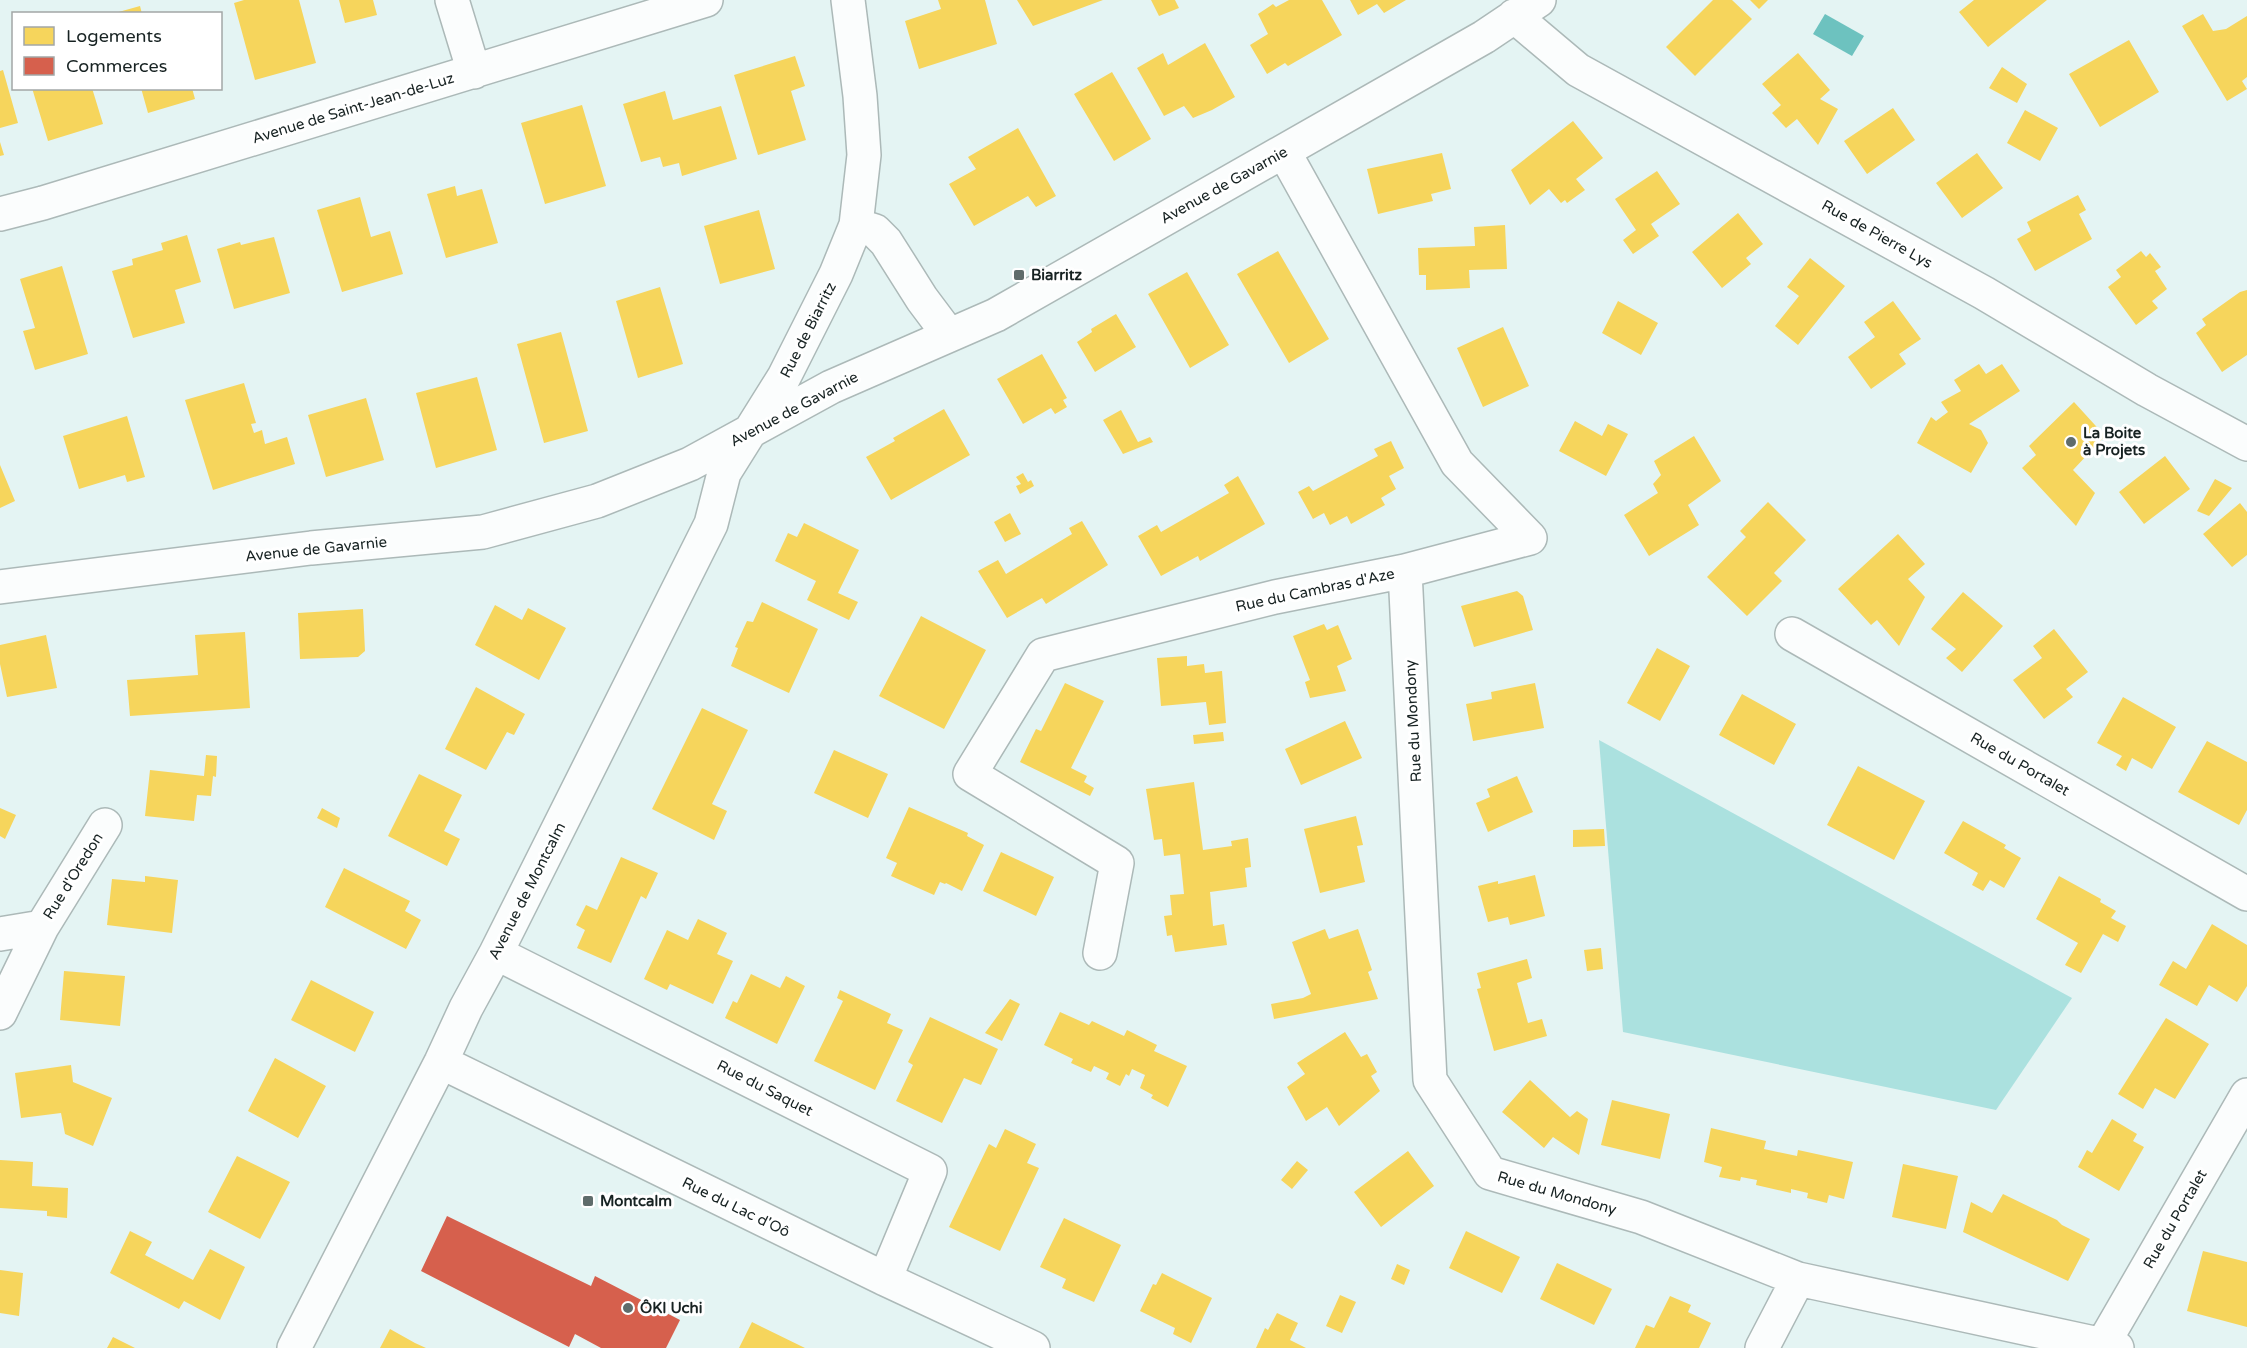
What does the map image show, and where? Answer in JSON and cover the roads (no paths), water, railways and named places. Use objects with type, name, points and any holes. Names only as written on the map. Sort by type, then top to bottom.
[{"type":"street","points":[[452,0],[474,72]]},
{"type":"street","name":"Avenue de Saint-Jean-de-Luz","points":[[0,214],[43,203],[706,0]]},
{"type":"street","name":"Rue de Biarritz","points":[[752,431],[813,322],[856,225],[864,155],[848,0]]},
{"type":"street","name":"Avenue de Gavarnie","points":[[0,586],[311,548],[483,532],[597,501],[690,464],[831,387],[996,315],[1484,37],[1526,8]]},
{"type":"street","name":"Rue de Pierre Lys","points":[[1526,8],[1578,70],[1984,293],[2148,390],[2247,444]]},
{"type":"street","name":"Rue du Cambras d'Aze","points":[[1100,952],[1118,863],[970,774],[1043,655],[1275,597],[1405,571],[1530,538],[1457,463],[1284,152]]},
{"type":"street","points":[[856,225],[875,231],[886,242],[922,299],[949,335]]},
{"type":"street","name":"Avenue de Montcalm","points":[[294,1348],[441,1062],[466,1008],[711,524],[724,473],[752,431]]},
{"type":"street","name":"Rue du Mondony","points":[[1405,571],[1430,1080],[1490,1173],[1641,1217],[1798,1279],[2110,1346]]},
{"type":"street","name":"Rue du Portalet","points":[[1792,634],[2247,894]]},
{"type":"street","name":"Rue d'Oredon","points":[[0,1013],[42,927],[105,825]]},
{"type":"street","name":"Rue d'Oredon","points":[[0,934],[42,927]]},
{"type":"street","name":"Rue du Saquet","points":[[496,952],[930,1171],[885,1279]]},
{"type":"street","name":"Rue du Lac d'Oô","points":[[441,1062],[885,1279],[1033,1348]]},
{"type":"street","name":"Rue du Portalet","points":[[2110,1346],[2247,1095]]},
{"type":"street","points":[[1762,1348],[1798,1279]]},
{"type":"place","name":"Biarritz","points":[[1019,275]]},
{"type":"place","name":"La Boite à Projets","points":[[2071,442]]},
{"type":"place","name":"Montcalm","points":[[588,1201]]},
{"type":"place","name":"ÔKI Uchi","points":[[628,1308]]}]
